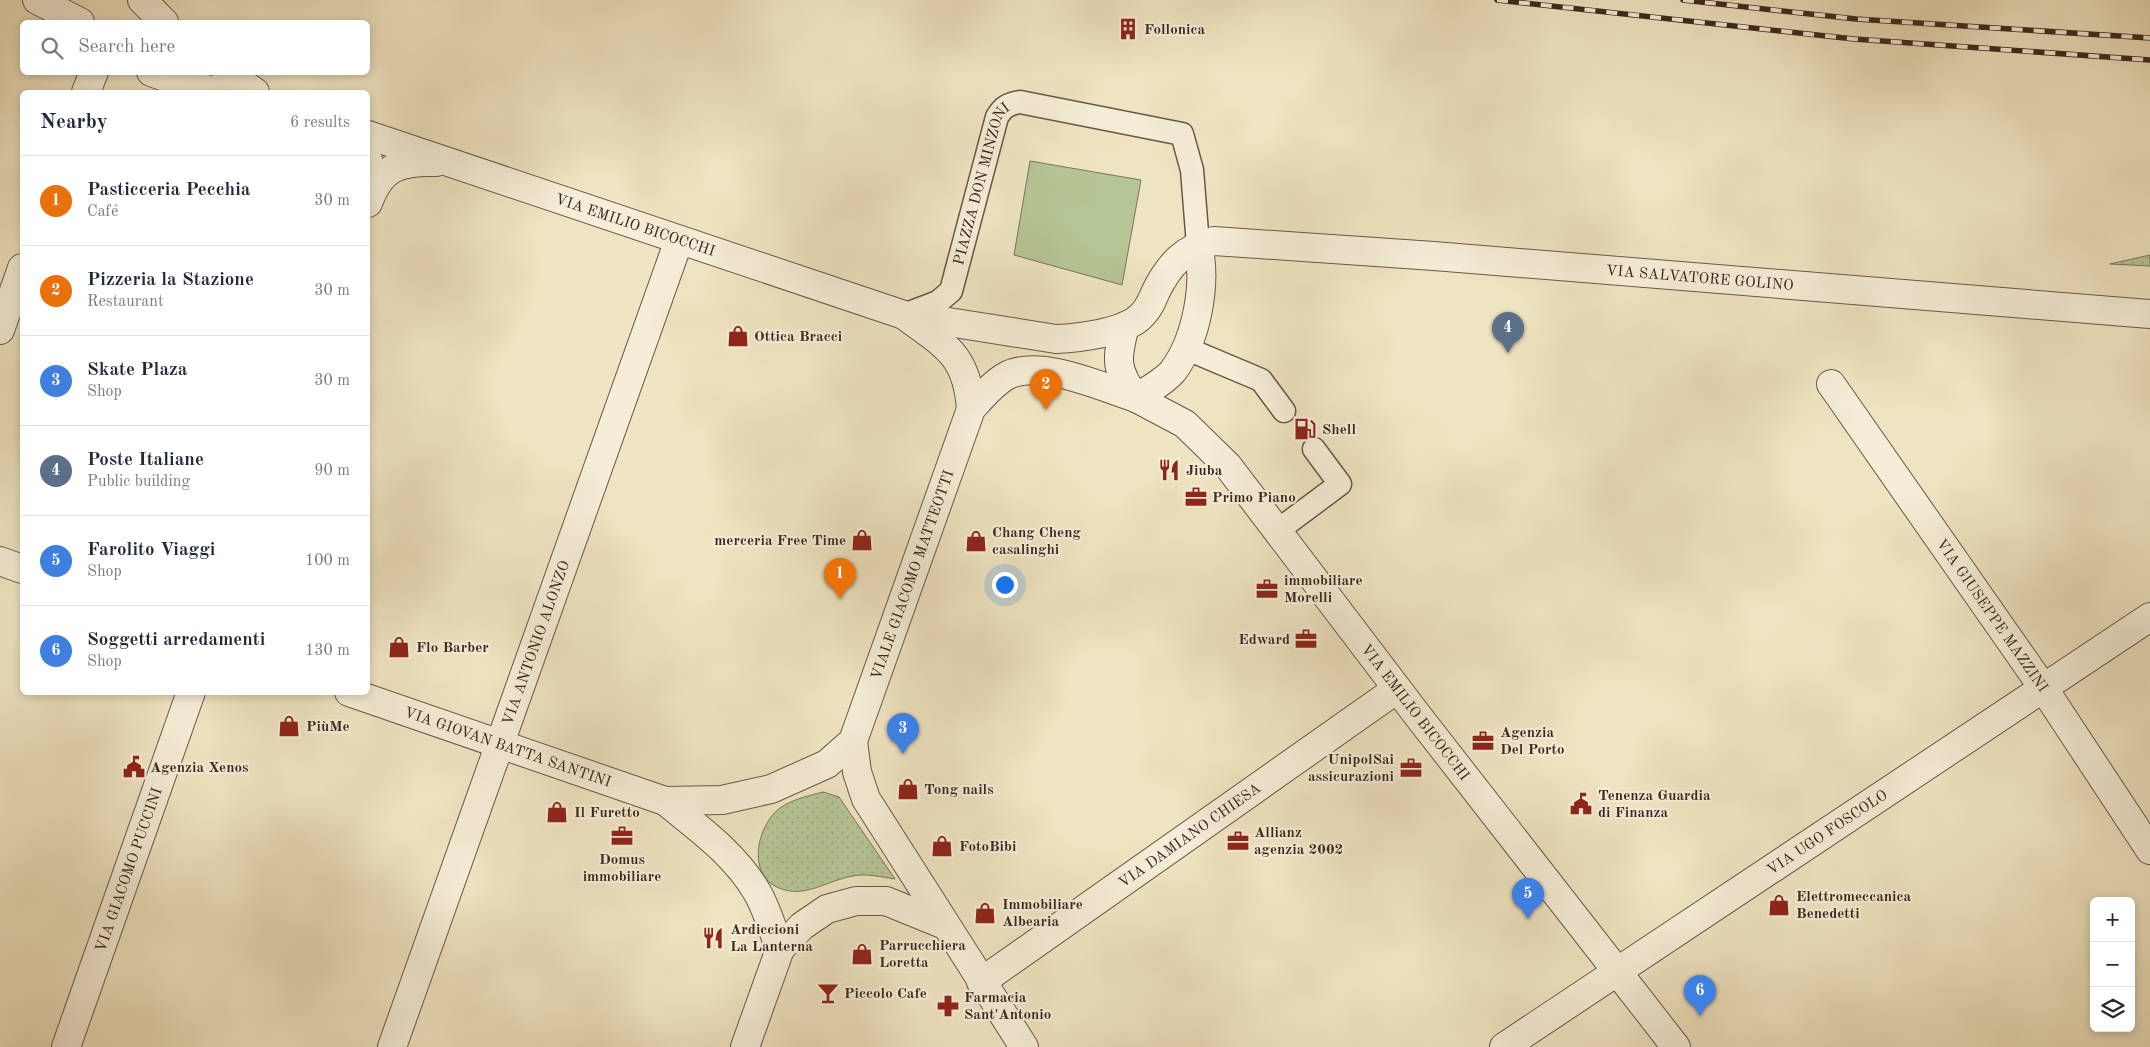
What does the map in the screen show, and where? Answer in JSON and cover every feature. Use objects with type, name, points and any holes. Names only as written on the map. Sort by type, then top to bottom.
[{"type":"street","points":[[14,0],[43,20]]},
{"type":"street","points":[[37,0],[76,20]]},
{"type":"street","points":[[142,0],[162,20]]},
{"type":"street","points":[[87,90],[93,75]]},
{"type":"street","points":[[159,75],[187,85],[211,90]]},
{"type":"street","points":[[198,75],[238,90]]},
{"type":"street","points":[[230,75],[252,90]]},
{"type":"street","name":"VIA EMILIO BICOCCHI","points":[[370,136],[904,314]]},
{"type":"street","points":[[370,183],[400,165],[415,161],[455,163]]},
{"type":"street","name":"VIA ANTONIO ALONZO","points":[[392,1047],[680,240]]},
{"type":"street","name":"VIA SALVATORE GOLINO","points":[[1198,245],[1214,241],[1444,257],[2150,314]]},
{"type":"street","points":[[1203,277],[1221,259],[1250,244]]},
{"type":"street","points":[[904,314],[1056,339],[1076,338],[1125,326],[1140,318],[1148,309],[1172,264],[1198,245],[1203,277],[1195,321],[1185,348],[1173,371],[1136,398],[1124,382],[1118,368],[1119,347],[1125,326]]},
{"type":"street","points":[[0,330],[20,274]]},
{"type":"street","points":[[904,314],[953,353],[966,375],[971,409]]},
{"type":"street","name":"VIA EMILIO BICOCCHI","points":[[971,409],[990,389],[1008,376],[1023,370],[1051,371],[1136,398],[1173,417],[1193,430],[1228,466],[1397,689],[1676,1047]]},
{"type":"street","name":"VIA GIUSEPPE MAZZINI","points":[[1830,384],[2044,689],[2150,850]]},
{"type":"street","name":"VIALE GIACOMO MATTEOTTI","points":[[853,741],[971,409]]},
{"type":"street","points":[[0,561],[20,568]]},
{"type":"street","name":"VIA UGO FOSCOLO","points":[[1504,1047],[2150,617]]},
{"type":"street","name":"VIA DAMIANO CHIESA","points":[[981,982],[1397,689]]},
{"type":"street","name":"VIA GIACOMO PUCCINI","points":[[66,1047],[190,695]]},
{"type":"street","name":"VIA GIOVAN BATTA SANTINI","points":[[358,695],[664,801]]},
{"type":"street","points":[[664,801],[722,800],[771,789],[827,764],[853,741]]},
{"type":"street","points":[[853,741],[857,772],[866,799],[1024,1047]]},
{"type":"street","points":[[664,801],[706,834],[738,865],[758,893],[780,949]]},
{"type":"street","points":[[745,1047],[780,949],[802,926],[827,909],[856,900],[886,900],[945,925]]},
{"type":"lane","name":"PIAZZA DON MINZONI","points":[[904,314],[938,302],[951,292],[997,117],[1006,106],[1012,103],[1029,103],[1182,134],[1192,170],[1198,245]]},
{"type":"lane","points":[[1185,348],[1262,380],[1284,411]]},
{"type":"lane","points":[[1277,531],[1340,484],[1314,449]]},
{"type":"green space","points":[[1030,161],[1141,180],[1122,285],[1014,255]]},
{"type":"green space","points":[[2150,255],[2150,266],[2110,264]]},
{"type":"green space","points":[[823,792],[839,797],[895,879],[858,875],[816,888],[798,891],[779,888],[769,882],[762,872],[758,849],[761,837],[772,816],[790,802]]},
{"type":"railway","points":[[1497,0],[1854,39],[2150,60]]},
{"type":"railway","points":[[1683,0],[1856,19],[2150,38]]},
{"type":"place","name":"Follonica","points":[[1128,29]]},
{"type":"place","name":"Ottica Bracci","points":[[738,336]]},
{"type":"place","name":"Poste Italiane","points":[[1508,353]]},
{"type":"place","name":"Pizzeria la Stazione","points":[[1046,410]]},
{"type":"place","name":"Shell","points":[[1305,429]]},
{"type":"place","name":"Jiuba","points":[[1169,470]]},
{"type":"place","name":"Primo Piano","points":[[1196,497]]},
{"type":"place","name":"merceria Free Time","points":[[862,540]]},
{"type":"place","name":"Chang Cheng casalinghi","points":[[976,541]]},
{"type":"place","name":"immobiliare Morelli","points":[[1267,589]]},
{"type":"place","name":"Pasticceria Pecchia","points":[[840,599]]},
{"type":"place","name":"Edward","points":[[1306,639]]},
{"type":"place","name":"Flo Barber","points":[[399,647]]},
{"type":"place","name":"PiùMe","points":[[289,726]]},
{"type":"place","name":"Agenzia Del Porto","points":[[1483,741]]},
{"type":"place","name":"Skate Plaza","points":[[903,754]]},
{"type":"place","name":"Agenzia Xenos","points":[[134,767]]},
{"type":"place","name":"UnipolSai assicurazioni","points":[[1411,768]]},
{"type":"place","name":"Tong nails","points":[[908,789]]},
{"type":"place","name":"Tenenza Guardia di Finanza","points":[[1581,804]]},
{"type":"place","name":"Il Furetto","points":[[557,812]]},
{"type":"place","name":"Domus immobiliare","points":[[622,836]]},
{"type":"place","name":"Allianz agenzia 2002","points":[[1238,841]]},
{"type":"place","name":"FotoBibi","points":[[942,846]]},
{"type":"place","name":"Elettromeccanica Benedetti","points":[[1779,905]]},
{"type":"place","name":"Immobiliare Albearia","points":[[985,913]]},
{"type":"place","name":"Farolito Viaggi","points":[[1528,919]]},
{"type":"place","name":"Ardiccioni La Lanterna","points":[[713,938]]},
{"type":"place","name":"Parrucchiera Loretta","points":[[862,954]]},
{"type":"place","name":"Piccolo Cafe","points":[[828,993]]},
{"type":"place","name":"Farmacia Sant'Antonio","points":[[948,1006]]},
{"type":"place","name":"Soggetti arredamenti","points":[[1700,1016]]}]
